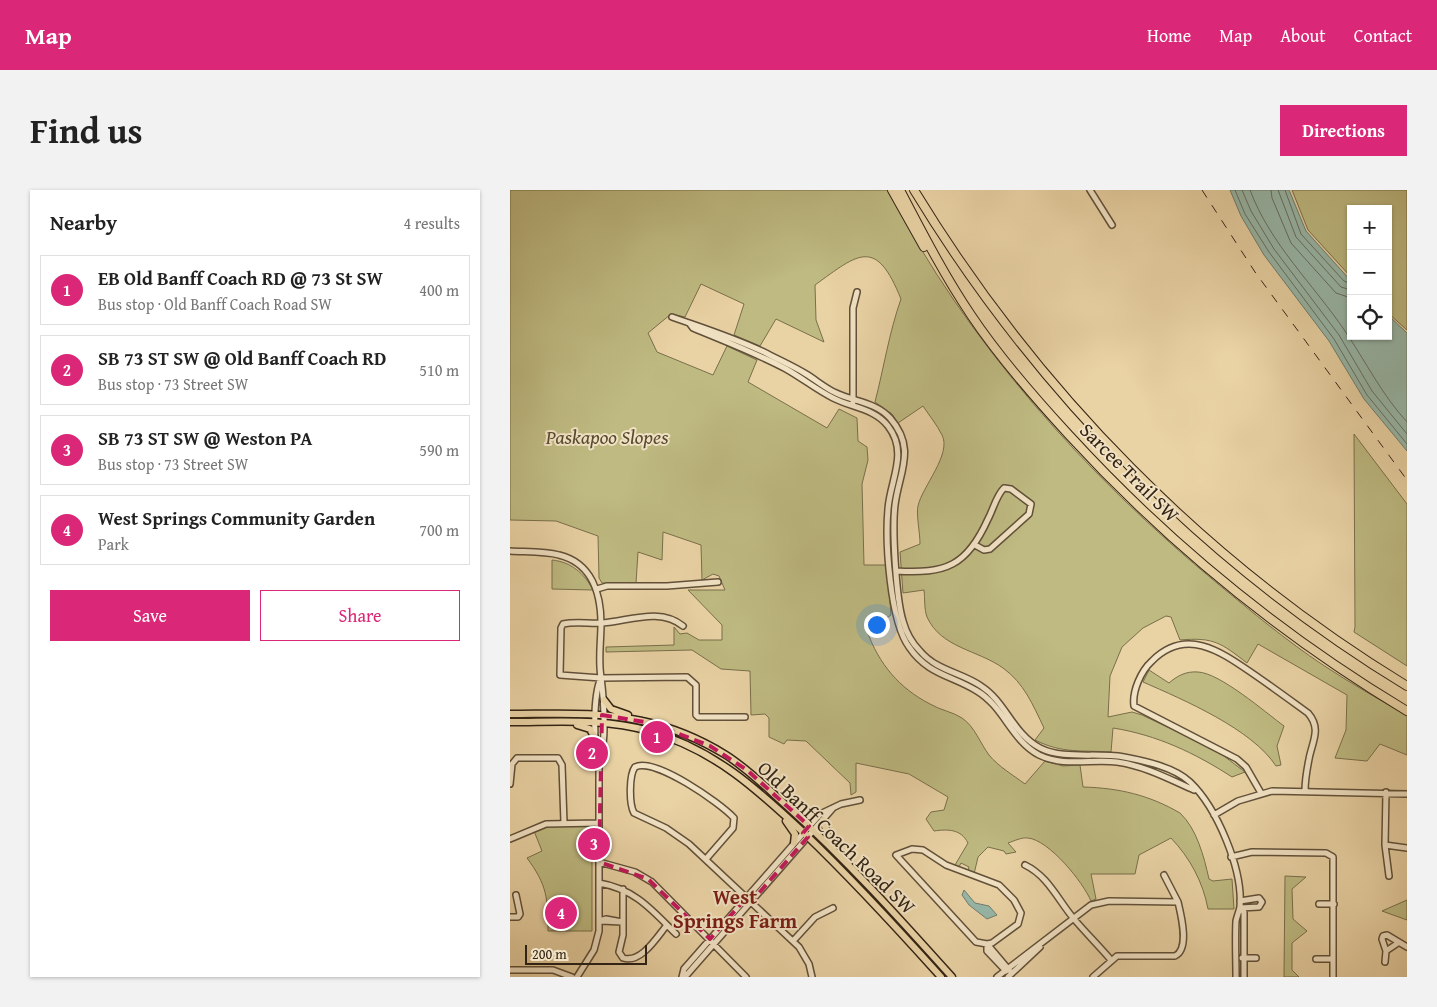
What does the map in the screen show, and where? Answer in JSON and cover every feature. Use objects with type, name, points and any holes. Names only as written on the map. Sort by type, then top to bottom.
[{"type":"highway","points":[[892,190],[923,246],[971,314]]},
{"type":"highway","name":"Sarcee Trail SW","points":[[900,190],[938,261],[971,314],[1042,405],[1086,454],[1150,518],[1220,580],[1333,664],[1407,711]]},
{"type":"highway","name":"Sarcee Trail SW","points":[[914,190],[988,301],[1038,366],[1146,485],[1223,553],[1279,598],[1337,641],[1407,686]]},
{"type":"highway","points":[[919,190],[930,216]]},
{"type":"main road","points":[[604,700],[614,710],[650,723]]},
{"type":"main road","name":"Old Banff Coach Road SW","points":[[510,714],[599,718],[650,723],[689,736],[724,754],[747,770],[811,828],[952,977]]},
{"type":"main road","name":"Old Banff Coach Road SW","points":[[510,722],[556,722],[599,718],[649,731],[703,752],[740,775],[850,876],[941,977]]},
{"type":"main road","points":[[556,722],[587,727],[593,731],[596,740]]},
{"type":"main road","points":[[775,806],[793,830],[794,843]]},
{"type":"main road","points":[[823,820],[832,849]]},
{"type":"street","points":[[1090,190],[1112,225]]},
{"type":"street","points":[[852,402],[853,308],[857,292]]},
{"type":"street","points":[[672,316],[690,324],[694,323],[806,374],[835,393],[881,418],[890,429],[897,445],[898,462],[887,527],[895,616],[900,632],[908,647],[933,671],[975,690],[994,705],[1022,743],[1044,757],[1065,761],[1098,760],[1130,765],[1164,776],[1197,791]]},
{"type":"street","points":[[852,402],[868,403],[886,414],[897,427],[904,444],[905,466],[892,502],[902,617],[914,644],[937,666],[978,684],[997,699],[1028,740],[1041,748],[1060,754],[1095,754],[1144,761],[1181,776],[1197,791],[1214,815],[1231,857],[1240,901],[1240,908],[1236,918],[1236,977]]},
{"type":"street","points":[[897,445],[904,444]]},
{"type":"street","points":[[891,571],[928,572],[942,569],[958,562],[975,545],[1004,488],[1011,489],[1031,504],[1029,514],[990,549],[984,550],[975,545]]},
{"type":"street","points":[[510,552],[551,554],[568,558],[585,571],[597,589],[601,605],[600,678],[604,700],[596,740],[596,755],[599,764]]},
{"type":"street","points":[[597,589],[607,586],[668,586],[718,582]]},
{"type":"street","points":[[683,626],[675,620],[665,617],[633,617],[601,623],[563,624],[561,628],[560,675],[564,677],[600,678],[687,677],[696,685],[696,715],[698,718],[745,717]]},
{"type":"street","points":[[908,647],[914,644]]},
{"type":"street","points":[[1262,793],[1246,767],[1237,759],[1134,706],[1134,698],[1140,677],[1157,656],[1168,649],[1183,644],[1209,646],[1226,655],[1308,713],[1315,723],[1316,735],[1309,758],[1306,791]]},
{"type":"street","points":[[577,977],[594,950],[599,921],[599,764],[602,754],[597,688],[600,678]]},
{"type":"street","points":[[975,690],[978,684]]},
{"type":"street","points":[[510,784],[513,762],[516,758],[558,758],[562,765],[564,823]]},
{"type":"street","points":[[706,859],[734,827],[734,818],[711,798],[685,782],[653,768],[642,765],[635,767],[632,776],[633,812],[672,832],[706,859],[793,940],[806,959],[812,977]]},
{"type":"street","points":[[1214,815],[1232,804],[1262,793],[1306,791],[1407,794]]},
{"type":"street","points":[[1386,792],[1385,845],[1389,876]]},
{"type":"street","points":[[683,977],[684,969],[806,835],[820,814],[834,807],[860,800]]},
{"type":"street","points":[[811,828],[823,820],[834,807]]},
{"type":"street","points":[[510,839],[541,825],[599,823]]},
{"type":"street","points":[[683,977],[714,944],[794,843],[806,835]]},
{"type":"street","points":[[1385,845],[1407,848]]},
{"type":"street","points":[[987,944],[1004,936],[1021,919],[1021,913],[1014,900],[1002,887],[946,865],[923,850],[912,849],[896,855],[976,942],[987,944],[1010,976],[1034,955],[1042,944]]},
{"type":"street","points":[[1231,857],[1252,852],[1329,854],[1335,862],[1333,977]]},
{"type":"street","points":[[599,862],[630,870],[648,879],[746,977]]},
{"type":"street","points":[[1024,865],[1039,874],[1073,918],[1111,960]]},
{"type":"street","points":[[1093,977],[1118,956],[1175,956],[1180,954],[1182,934],[1178,902],[1164,875]]},
{"type":"street","points":[[599,883],[622,889],[644,902],[676,934]]},
{"type":"street","points":[[622,889],[622,922],[619,952],[621,957],[626,960],[641,954],[667,925]]},
{"type":"street","points":[[510,917],[518,917],[520,914],[516,895]]},
{"type":"street","points":[[1240,901],[1259,898],[1262,902],[1259,908],[1240,908]]},
{"type":"street","points":[[997,977],[1042,944],[1087,907],[1104,902],[1178,902]]},
{"type":"street","points":[[1319,904],[1334,904]]},
{"type":"street","points":[[793,940],[815,917],[833,908]]},
{"type":"street","points":[[1240,908],[1244,912],[1244,977]]},
{"type":"street","points":[[599,921],[606,919],[622,922]]},
{"type":"street","points":[[1385,962],[1386,951],[1382,939],[1383,936],[1387,935],[1407,947]]},
{"type":"street","points":[[1386,951],[1398,943]]},
{"type":"street","points":[[1236,958],[1256,958]]},
{"type":"street","points":[[1316,959],[1333,959]]},
{"type":"street","points":[[510,970],[553,970],[572,977]]},
{"type":"highlighted area","points":[[602,715],[651,723],[710,746],[747,770],[809,826],[803,833],[808,837],[751,902],[747,897],[710,939],[648,879],[599,862]]},
{"type":"green space","name":"Paskapoo Slopes","points":[[510,190],[888,190],[919,246],[954,301],[1033,404],[1076,452],[1169,542],[1257,616],[1323,665],[1407,716],[1407,755],[1380,744],[1367,761],[1335,758],[1346,730],[1347,695],[1258,644],[1247,663],[1216,643],[1192,639],[1180,640],[1171,617],[1166,616],[1143,628],[1122,647],[1110,676],[1108,717],[1132,712],[1142,715],[1216,750],[1245,772],[1232,777],[1204,760],[1175,746],[1145,735],[1113,728],[1111,752],[1055,748],[1035,740],[1044,728],[1017,680],[993,662],[941,636],[927,617],[924,590],[903,593],[900,552],[920,544],[918,506],[940,461],[944,443],[940,431],[923,406],[898,423],[892,414],[875,402],[901,299],[892,279],[883,266],[874,259],[865,257],[855,259],[843,265],[815,285],[816,320],[824,342],[776,319],[760,346],[734,335],[744,304],[701,284],[685,317],[671,314],[648,333],[657,352],[713,375],[727,346],[757,360],[748,382],[827,428],[839,409],[857,418],[858,441],[867,447],[868,460],[862,484],[864,565],[887,565],[891,615],[867,631],[878,654],[891,674],[919,698],[967,722],[989,755],[1025,784],[1045,761],[1063,766],[1080,765],[1083,787],[1109,789],[1145,797],[1180,813],[1195,835],[1209,879],[1213,881],[1232,879],[1234,909],[1208,909],[1203,889],[1195,871],[1171,838],[1139,855],[1135,874],[1091,874],[1096,899],[1091,901],[1081,883],[1055,854],[1046,846],[1028,838],[1008,843],[1016,852],[1006,854],[1004,851],[988,847],[978,857],[974,874],[968,871],[969,867],[961,863],[959,867],[955,865],[968,843],[965,838],[954,831],[934,831],[926,819],[931,812],[944,810],[948,797],[909,774],[856,763],[856,792],[851,795],[850,783],[806,741],[787,740],[784,744],[769,737],[769,718],[765,714],[751,715],[750,671],[721,669],[692,650],[606,652],[606,647],[674,645],[674,627],[680,634],[687,633],[699,640],[722,640],[722,625],[688,590],[725,590],[719,576],[713,574],[702,580],[701,545],[663,532],[662,560],[638,552],[636,583],[602,583],[599,578],[598,536],[556,521],[510,520]]},
{"type":"green space","points":[[1292,190],[1407,190],[1407,330],[1392,317],[1392,205],[1347,205],[1347,273],[1308,230]]},
{"type":"green space","points":[[1354,434],[1407,504],[1407,666],[1354,632]]},
{"type":"green space","points":[[552,560],[565,563],[576,569],[593,590],[552,589]]},
{"type":"green space","points":[[1149,670],[1169,683],[1186,673],[1198,672],[1207,674],[1242,694],[1284,726],[1277,746],[1281,765],[1276,766],[1251,740],[1216,717],[1143,682]]},
{"type":"green space","points":[[550,826],[589,826],[592,830],[592,931],[548,931],[548,909],[545,892],[539,876],[527,858],[542,851],[534,831]]},
{"type":"green space","points":[[1285,876],[1306,877],[1292,889],[1293,919],[1307,931],[1292,943],[1292,970],[1299,977],[1284,977]]},
{"type":"green space","points":[[1407,900],[1407,920],[1382,911]]},
{"type":"water","points":[[1230,190],[1289,190],[1306,231],[1347,277],[1347,340],[1392,340],[1392,319],[1407,333],[1407,451],[1364,399],[1329,341],[1264,255],[1241,216]]},
{"type":"water","points":[[964,890],[975,903],[989,906],[997,915],[987,919],[969,905],[962,895]]},
{"type":"railway","points":[[1202,190],[1255,272],[1407,480]]},
{"type":"place","name":"EB Old Banff Coach RD @ 73 St SW","points":[[657,737]]},
{"type":"place","name":"SB 73 ST SW @ Old Banff Coach RD","points":[[592,753]]},
{"type":"place","name":"SB 73 ST SW @ Weston PA","points":[[594,844]]},
{"type":"place","name":"West Springs Community Garden","points":[[561,913]]},
{"type":"district","name":"West Springs Farm","points":[[735,908]]}]
